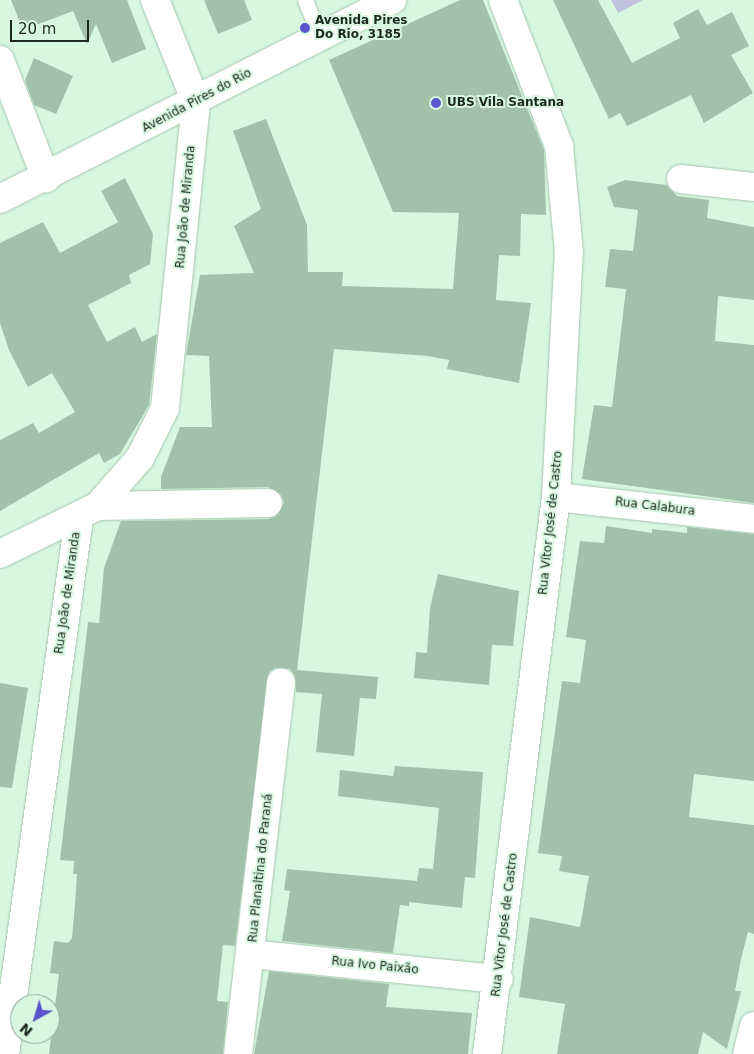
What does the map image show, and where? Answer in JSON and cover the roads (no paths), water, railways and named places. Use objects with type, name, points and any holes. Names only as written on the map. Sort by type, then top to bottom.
[{"type":"street","points":[[155,0],[196,102]]},
{"type":"street","name":"Avenida Pires do Rio","points":[[0,199],[46,178],[196,102],[320,35],[392,0]]},
{"type":"street","name":"Rua Vítor José de Castro","points":[[487,1054],[499,979],[556,496],[568,252],[566,187],[546,102],[503,0]]},
{"type":"street","points":[[0,60],[46,178]]},
{"type":"street","name":"Rua João de Miranda","points":[[5,1054],[89,512],[140,458],[165,408],[196,102]]},
{"type":"street","points":[[681,180],[754,187]]},
{"type":"street","name":"Rua Calabura","points":[[556,496],[754,519]]},
{"type":"street","points":[[0,554],[89,512],[268,503]]},
{"type":"street","name":"Rua Planaltina do Paraná","points":[[238,1054],[281,682]]},
{"type":"street","name":"Rua Ivo Paixão","points":[[251,954],[499,979]]},
{"type":"street","points":[[747,1054],[754,1026]]},
{"type":"lane","points":[[305,0],[320,35]]},
{"type":"place","name":"Avenida Pires Do Rio, 3185","points":[[305,28]]},
{"type":"place","name":"UBS Vila Santana","points":[[436,103]]}]
